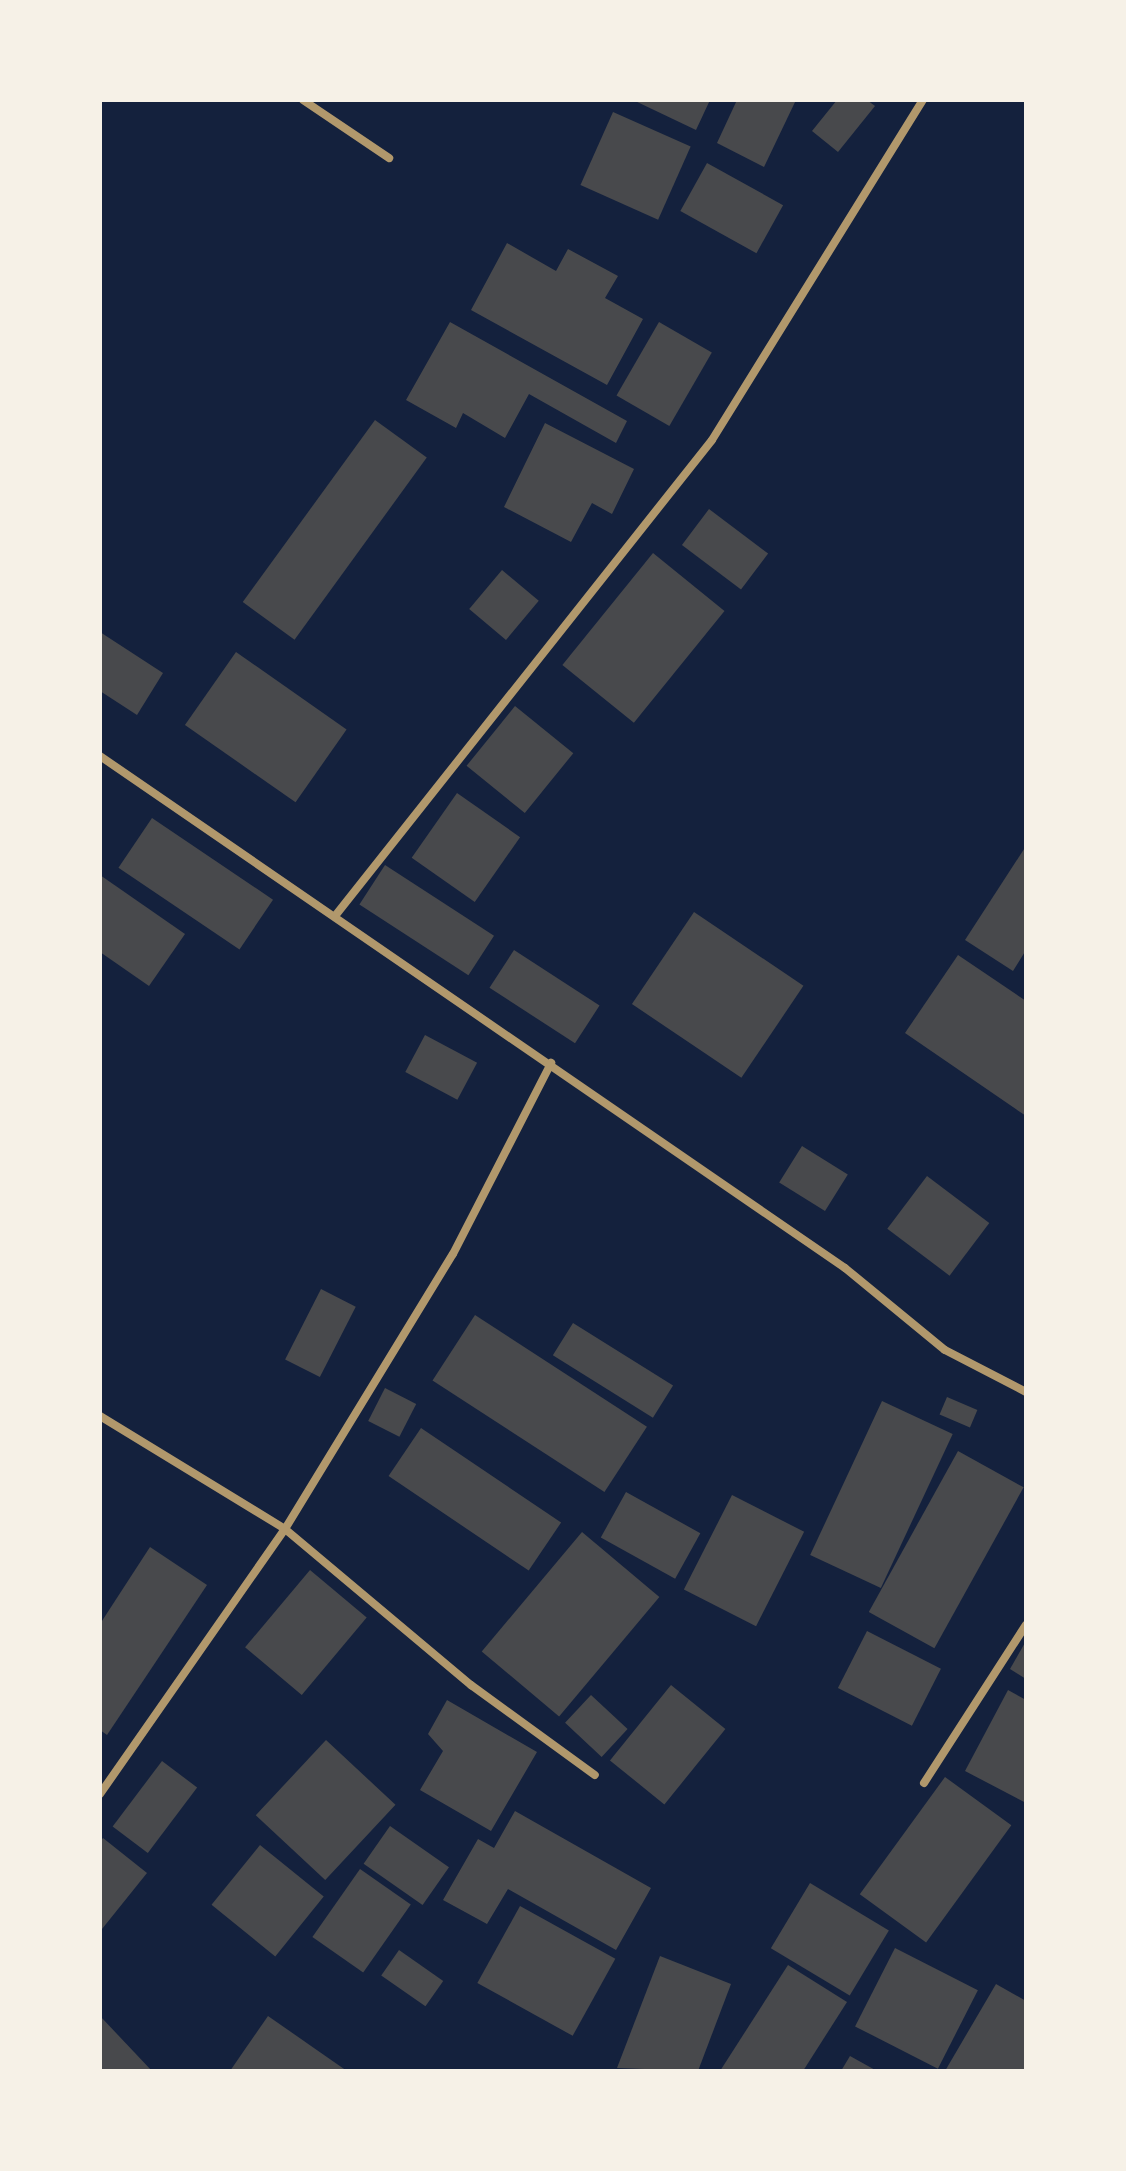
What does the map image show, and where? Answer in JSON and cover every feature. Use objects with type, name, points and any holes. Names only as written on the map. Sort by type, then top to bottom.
[{"type":"street","points":[[303,100],[389,158]]},
{"type":"street","points":[[335,916],[712,440],[923,100]]},
{"type":"street","points":[[100,756],[551,1063],[845,1268],[945,1350],[1026,1392]]},
{"type":"street","points":[[100,1794],[285,1529],[453,1254],[551,1063]]},
{"type":"street","points":[[100,1416],[285,1529],[471,1685],[595,1775]]},
{"type":"street","points":[[924,1783],[1026,1625]]},
{"type":"building","points":[[633,100],[710,100],[696,130]]},
{"type":"building","points":[[737,100],[796,100],[764,167],[717,143]]},
{"type":"building","points":[[837,100],[867,100],[875,106],[838,152],[812,131]]},
{"type":"building","points":[[613,112],[691,147],[658,220],[580,185]]},
{"type":"building","points":[[707,163],[783,205],[756,253],[680,211]]},
{"type":"building","points":[[507,243],[556,271],[568,249],[618,276],[605,298],[643,319],[607,385],[471,310]]},
{"type":"building","points":[[450,322],[627,421],[616,443],[529,394],[505,438],[463,413],[456,428],[406,400]]},
{"type":"building","points":[[659,322],[712,353],[669,426],[616,396]]},
{"type":"building","points":[[375,420],[427,458],[295,640],[243,602]]},
{"type":"building","points":[[545,423],[634,469],[612,514],[592,503],[571,542],[504,507]]},
{"type":"building","points":[[709,509],[768,554],[741,589],[682,545]]},
{"type":"building","points":[[653,553],[724,611],[634,723],[562,665]]},
{"type":"building","points":[[502,570],[539,601],[506,640],[469,609]]},
{"type":"building","points":[[100,632],[163,673],[137,715],[100,691]]},
{"type":"building","points":[[236,652],[347,729],[296,802],[185,725]]},
{"type":"building","points":[[515,706],[573,753],[525,813],[467,766]]},
{"type":"building","points":[[457,793],[520,837],[475,902],[412,858]]},
{"type":"building","points":[[152,818],[273,900],[239,949],[118,868]]},
{"type":"building","points":[[1026,846],[1026,950],[1013,971],[965,940]]},
{"type":"building","points":[[385,865],[494,936],[468,975],[359,904]]},
{"type":"building","points":[[100,875],[185,934],[149,986],[100,952]]},
{"type":"building","points":[[694,912],[803,986],[741,1078],[632,1004]]},
{"type":"building","points":[[514,950],[600,1006],[575,1043],[489,988]]},
{"type":"building","points":[[958,955],[1026,1001],[1026,1116],[905,1033]]},
{"type":"building","points":[[425,1035],[477,1063],[457,1100],[405,1072]]},
{"type":"building","points":[[802,1146],[848,1175],[825,1211],[779,1182]]},
{"type":"building","points":[[927,1176],[989,1223],[950,1276],[887,1229]]},
{"type":"building","points":[[321,1289],[356,1307],[320,1377],[285,1359]]},
{"type":"building","points":[[475,1315],[647,1427],[604,1492],[433,1380]]},
{"type":"building","points":[[573,1323],[673,1386],[653,1418],[553,1355]]},
{"type":"building","points":[[385,1388],[416,1404],[399,1437],[368,1421]]},
{"type":"building","points":[[947,1397],[977,1410],[970,1427],[940,1414]]},
{"type":"building","points":[[882,1401],[953,1434],[881,1588],[810,1555]]},
{"type":"building","points":[[421,1428],[561,1523],[529,1571],[389,1476]]},
{"type":"building","points":[[958,1451],[1024,1487],[934,1648],[869,1612]]},
{"type":"building","points":[[626,1492],[700,1533],[675,1579],[601,1537]]},
{"type":"building","points":[[732,1495],[804,1532],[756,1626],[684,1589]]},
{"type":"building","points":[[582,1532],[659,1597],[559,1716],[482,1652]]},
{"type":"building","points":[[150,1547],[207,1585],[107,1735],[100,1730],[100,1624]]},
{"type":"building","points":[[310,1570],[367,1618],[302,1695],[245,1647]]},
{"type":"building","points":[[867,1631],[941,1669],[912,1726],[838,1688]]},
{"type":"building","points":[[1026,1641],[1026,1679],[1010,1669]]},
{"type":"building","points":[[671,1685],[725,1729],[664,1804],[610,1760]]},
{"type":"building","points":[[1008,1690],[1026,1700],[1026,1803],[965,1771]]},
{"type":"building","points":[[591,1695],[628,1729],[602,1757],[565,1723]]},
{"type":"building","points":[[447,1700],[537,1752],[491,1831],[420,1790],[443,1751],[428,1734]]},
{"type":"building","points":[[326,1740],[395,1805],[325,1880],[256,1815]]},
{"type":"building","points":[[162,1761],[197,1787],[148,1853],[113,1826]]},
{"type":"building","points":[[945,1777],[1011,1825],[926,1943],[860,1894]]},
{"type":"building","points":[[515,1811],[651,1888],[616,1950],[508,1889],[487,1924],[443,1900],[478,1839],[494,1848]]},
{"type":"building","points":[[390,1826],[449,1867],[423,1905],[364,1864]]},
{"type":"building","points":[[103,1838],[147,1873],[102,1929],[100,1842]]},
{"type":"building","points":[[260,1845],[324,1897],[275,1956],[212,1905]]},
{"type":"building","points":[[360,1869],[411,1905],[363,1973],[312,1937]]},
{"type":"building","points":[[810,1883],[889,1930],[850,1996],[771,1948]]},
{"type":"building","points":[[520,1906],[615,1959],[573,2036],[477,1983]]},
{"type":"building","points":[[895,1948],[978,1990],[938,2069],[855,2026]]},
{"type":"building","points":[[399,1950],[443,1981],[425,2006],[381,1975]]},
{"type":"building","points":[[660,1956],[731,1984],[698,2071],[617,2068]]},
{"type":"building","points":[[788,1965],[847,2002],[803,2071],[720,2071]]},
{"type":"building","points":[[996,1984],[1026,2001],[1026,2071],[945,2071]]},
{"type":"building","points":[[100,2016],[152,2071],[100,2071]]},
{"type":"building","points":[[268,2016],[347,2071],[230,2071]]},
{"type":"building","points":[[850,2056],[877,2071],[841,2071]]}]
